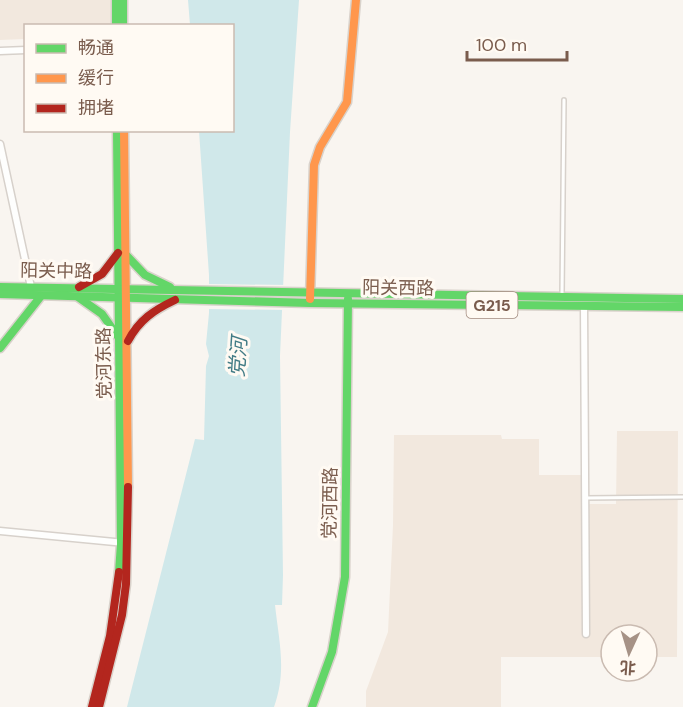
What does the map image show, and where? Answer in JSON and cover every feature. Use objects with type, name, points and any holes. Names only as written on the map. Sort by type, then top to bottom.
[{"type":"main road","points":[[116,0],[116,24]]},
{"type":"main road","points":[[123,0],[123,24]]},
{"type":"main road","points":[[306,298],[314,165],[317,149],[341,117],[347,102],[356,0]]},
{"type":"main road","name":"党河东路","points":[[99,707],[122,615],[126,584],[123,341],[119,293],[122,252],[117,132]]},
{"type":"main road","points":[[122,252],[141,273],[177,294],[144,317],[123,341],[103,314],[77,293],[104,273],[122,252],[124,132]]},
{"type":"main road","name":"阳关中路","points":[[0,287],[31,287],[77,293]]},
{"type":"main road","name":"阳关西路","points":[[119,293],[562,302],[683,299]]},
{"type":"main road","name":"阳关中路","points":[[0,294],[41,296],[119,293]]},
{"type":"main road","points":[[0,348],[41,296]]},
{"type":"main road","name":"党河西路","points":[[312,707],[332,652],[345,577],[348,299]]},
{"type":"main road","name":"阳关西路","points":[[562,302],[584,306],[683,307]]},
{"type":"main road","name":"党河东路","points":[[92,707],[110,636],[124,543]]},
{"type":"street","points":[[0,51],[24,50]]},
{"type":"street","points":[[0,144],[31,287]]},
{"type":"street","points":[[584,306],[586,634]]},
{"type":"street","points":[[0,531],[124,543]]},
{"type":"lane","points":[[562,302],[564,100]]},
{"type":"lane","points":[[585,498],[683,497]]},
{"type":"shaded area","points":[[0,0],[112,0],[113,24],[24,24],[24,39],[0,40]]},
{"type":"shaded area","points":[[617,431],[678,431],[677,657],[659,657],[659,623],[599,623],[599,657],[501,657],[501,707],[366,707],[366,691],[388,632],[394,435],[501,435],[502,439],[539,439],[539,475],[581,475],[582,504],[616,504]]},
{"type":"water","name":"党河","points":[[188,0],[299,0],[290,132],[280,356],[283,575],[282,605],[275,605],[281,669],[274,707],[127,707],[195,439],[204,440],[206,366],[209,356],[206,344],[209,275],[199,132],[234,132],[234,24],[190,24]]},
{"type":"pier","points":[[206,284],[286,285],[285,310],[206,309]]},
{"type":"traffic: fast","points":[[116,0],[116,24]]},
{"type":"traffic: fast","points":[[123,0],[123,24]]},
{"type":"traffic: fast","points":[[117,132],[121,544],[119,572]]},
{"type":"traffic: fast","points":[[126,255],[145,275],[170,287]]},
{"type":"traffic: fast","points":[[0,287],[683,299]]},
{"type":"traffic: fast","points":[[0,294],[310,303],[683,307]]},
{"type":"traffic: fast","points":[[0,348],[41,296]]},
{"type":"traffic: fast","points":[[78,297],[102,314],[119,338]]},
{"type":"traffic: fast","points":[[312,707],[332,652],[345,577],[348,299]]},
{"type":"traffic: slow","points":[[310,299],[314,165],[320,147],[347,102],[356,0]]},
{"type":"traffic: slow","points":[[124,132],[128,487]]},
{"type":"traffic: jam","points":[[79,287],[102,274],[118,253]]},
{"type":"traffic: jam","points":[[128,341],[148,316],[175,300]]},
{"type":"traffic: jam","points":[[99,707],[122,615],[126,584],[128,487]]},
{"type":"traffic: jam","points":[[92,707],[110,636],[119,572]]}]
